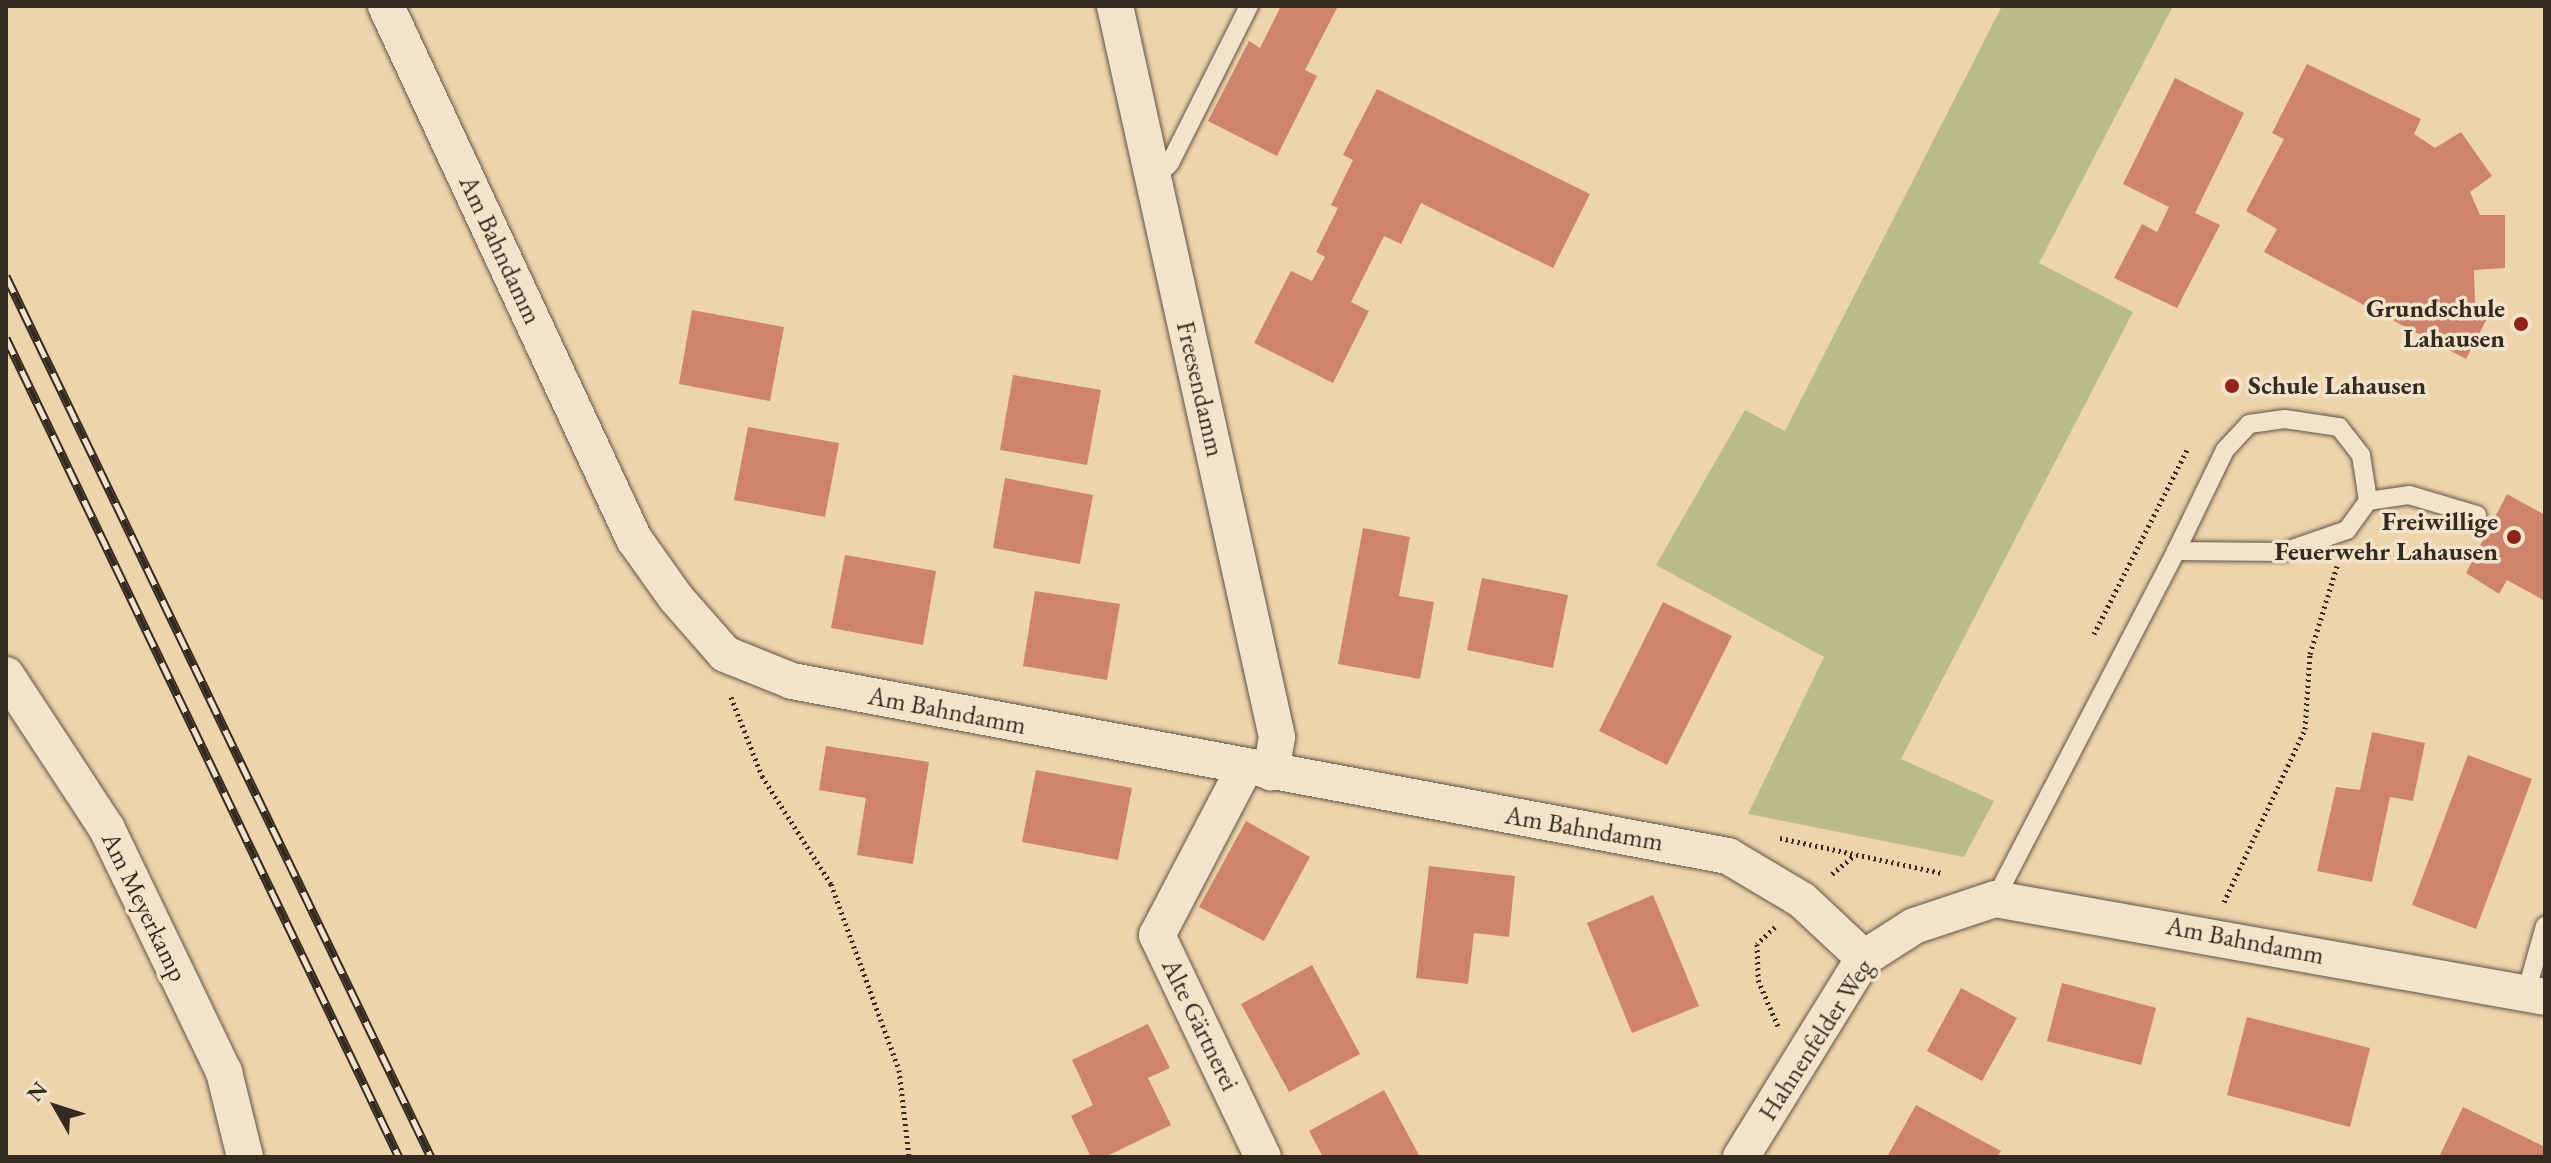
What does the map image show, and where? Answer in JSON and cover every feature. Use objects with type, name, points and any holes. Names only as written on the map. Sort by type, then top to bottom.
[{"type":"street","name":"Am Bahndamm","points":[[386,6],[634,539],[676,598],[725,654],[792,681],[1728,856],[1802,900],[1864,958]]},
{"type":"street","name":"Freesendamm","points":[[1115,6],[1277,737],[1258,769]]},
{"type":"street","name":"Am Meyerkamp","points":[[6,675],[107,829],[224,1072],[245,1157]]},
{"type":"street","name":"Alte Gärtnerei","points":[[1258,769],[1157,935],[1263,1157]]},
{"type":"street","name":"Am Bahndamm","points":[[1945,913],[2001,886],[2209,935],[2536,995]]},
{"type":"street","name":"Hahnenfelder Weg","points":[[1741,1157],[1864,958],[1945,913]]},
{"type":"lane","points":[[1153,180],[1170,163],[1249,6]]},
{"type":"lane","points":[[2001,886],[2176,551],[2225,450],[2249,424],[2285,419],[2339,427],[2361,455],[2368,501],[2347,530],[2283,552],[2176,551]]},
{"type":"lane","points":[[2368,501],[2409,495],[2477,515]]},
{"type":"lane","points":[[2536,995],[2545,926]]},
{"type":"path","points":[[2209,935],[2305,729],[2310,654],[2347,530]]},
{"type":"path","points":[[725,654],[731,703],[756,761],[831,884],[899,1070],[909,1157]]},
{"type":"path","points":[[1766,835],[2001,886]]},
{"type":"path","points":[[1802,1055],[1781,1032],[1758,980],[1757,944],[1856,854]]},
{"type":"green space","points":[[2002,6],[2173,6],[2039,263],[2133,312],[1901,759],[1994,801],[1964,857],[1748,814],[1824,657],[1656,565],[1745,410],[1785,431]]},
{"type":"building","points":[[1281,6],[1338,6],[1305,70],[1317,76],[1277,156],[1208,121],[1249,41],[1260,48]]},
{"type":"building","points":[[2307,64],[2421,119],[2414,134],[2435,148],[2461,132],[2492,176],[2470,192],[2480,215],[2505,215],[2505,268],[2474,270],[2475,303],[2491,311],[2466,359],[2264,252],[2277,229],[2246,211],[2284,139],[2272,133]]},
{"type":"building","points":[[2175,78],[2244,113],[2195,213],[2220,225],[2177,308],[2114,278],[2142,224],[2157,232],[2169,207],[2123,184]]},
{"type":"building","points":[[1377,89],[1590,194],[1553,268],[1421,203],[1401,244],[1384,236],[1351,302],[1369,311],[1333,383],[1254,343],[1291,271],[1312,281],[1325,257],[1316,252],[1338,208],[1331,205],[1353,160],[1343,155]]},
{"type":"building","points":[[692,310],[784,327],[770,401],[679,384]]},
{"type":"building","points":[[1013,375],[1101,390],[1087,465],[1000,450]]},
{"type":"building","points":[[748,427],[839,443],[825,517],[734,500]]},
{"type":"building","points":[[1005,478],[1093,495],[1080,564],[993,548]]},
{"type":"building","name":"Freiwillige Feuerwehr Lahausen","points":[[2507,494],[2545,515],[2545,601],[2507,580],[2499,594],[2466,573]]},
{"type":"building","points":[[1363,528],[1410,537],[1399,596],[1434,602],[1420,679],[1338,664]]},
{"type":"building","points":[[845,555],[936,571],[923,645],[831,628]]},
{"type":"building","points":[[1482,578],[1568,595],[1553,668],[1467,650]]},
{"type":"building","points":[[1035,591],[1120,604],[1107,680],[1023,666]]},
{"type":"building","points":[[1663,602],[1732,636],[1667,765],[1599,731]]},
{"type":"building","points":[[2372,732],[2425,743],[2413,801],[2390,797],[2372,882],[2317,871],[2336,787],[2360,790]]},
{"type":"building","points":[[826,746],[929,762],[913,864],[857,855],[866,798],[819,790]]},
{"type":"building","points":[[2468,755],[2532,779],[2476,929],[2412,905]]},
{"type":"building","points":[[1036,770],[1132,788],[1118,860],[1022,842]]},
{"type":"building","points":[[1246,821],[1310,857],[1264,941],[1199,907]]},
{"type":"building","points":[[1429,866],[1515,876],[1509,937],[1474,933],[1468,984],[1416,978]]},
{"type":"building","points":[[1653,895],[1699,1006],[1632,1033],[1587,923]]},
{"type":"building","points":[[1312,965],[1360,1054],[1289,1092],[1241,1004]]},
{"type":"building","points":[[2062,983],[2156,1008],[2141,1065],[2047,1041]]},
{"type":"building","points":[[1961,988],[2017,1018],[1982,1081],[1927,1051]]},
{"type":"building","points":[[2247,1017],[2370,1048],[2350,1127],[2227,1095]]},
{"type":"building","points":[[1148,1024],[1170,1068],[1148,1078],[1171,1125],[1105,1157],[1091,1157],[1071,1116],[1093,1105],[1072,1060]]},
{"type":"building","points":[[1384,1090],[1420,1157],[1323,1157],[1309,1131]]},
{"type":"building","points":[[1916,1105],[2001,1151],[1997,1157],[1887,1157]]},
{"type":"building","points":[[2463,1107],[2545,1147],[2545,1157],[2439,1157]]},
{"type":"railway","points":[[6,276],[431,1157]]},
{"type":"railway","points":[[6,338],[399,1157]]},
{"type":"place","name":"Grundschule Lahausen","points":[[2521,324]]},
{"type":"place","name":"Schule Lahausen","points":[[2232,386]]},
{"type":"place","name":"Freiwillige Feuerwehr Lahausen","points":[[2514,537]]}]
